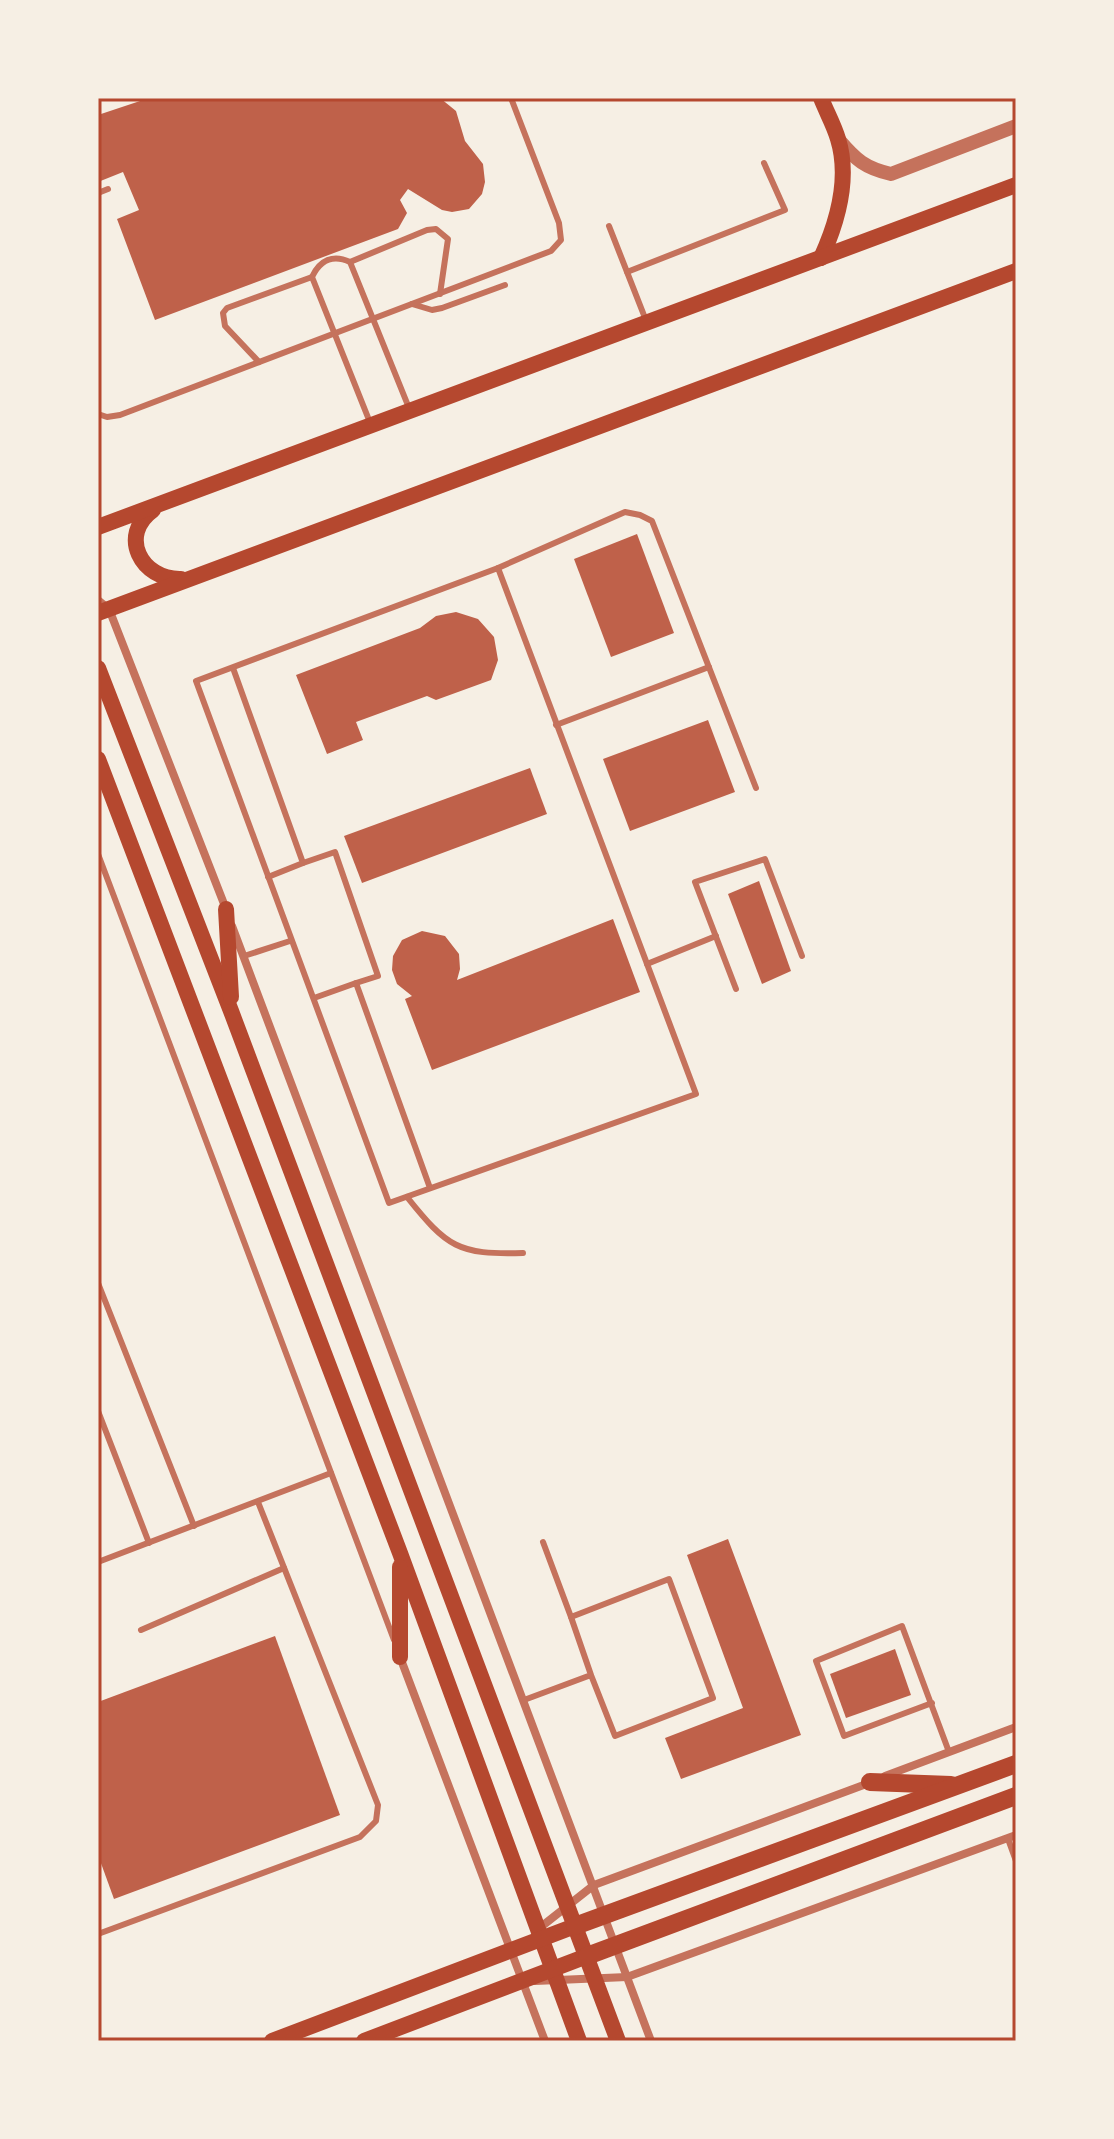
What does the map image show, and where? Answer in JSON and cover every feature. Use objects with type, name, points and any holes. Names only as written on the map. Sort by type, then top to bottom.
[{"type":"main road","points":[[821,98],[839,140],[842,182],[840,203],[821,258]]},
{"type":"main road","points":[[98,527],[1016,185]]},
{"type":"main road","points":[[102,607],[186,579],[1016,271]]},
{"type":"main road","points":[[160,504],[144,516],[136,534],[137,554],[157,575],[166,579],[186,579]]},
{"type":"main road","points":[[98,668],[231,1011],[618,2041]]},
{"type":"main road","points":[[98,759],[400,1553],[579,2041]]},
{"type":"main road","points":[[226,909],[231,1011]]},
{"type":"main road","points":[[400,1553],[400,1657]]},
{"type":"main road","points":[[272,2041],[511,1951],[540,1933],[575,1926],[1016,1764]]},
{"type":"main road","points":[[870,1782],[961,1785]]},
{"type":"main road","points":[[364,2041],[522,1981],[555,1975],[587,1956],[1016,1796]]},
{"type":"street","points":[[839,140],[854,158],[870,169],[891,174],[1016,126]]},
{"type":"street","points":[[102,607],[244,956],[651,2041]]},
{"type":"street","points":[[400,1657],[545,2041]]},
{"type":"street","points":[[540,1933],[594,1885],[1016,1727]]},
{"type":"street","points":[[555,1975],[595,1979],[627,1977],[1012,1837]]},
{"type":"lane","points":[[98,414],[107,417],[120,415],[551,251],[561,240],[559,223],[511,98]]},
{"type":"lane","points":[[627,272],[785,210],[764,163]]},
{"type":"lane","points":[[98,193],[108,189]]},
{"type":"lane","points":[[609,226],[647,323]]},
{"type":"lane","points":[[259,362],[225,326],[223,313],[227,308],[312,277],[323,261],[333,258],[350,262],[436,229],[448,239],[440,294]]},
{"type":"lane","points":[[350,262],[411,411]]},
{"type":"lane","points":[[312,277],[371,426]]},
{"type":"lane","points":[[412,304],[432,310],[442,308],[505,285]]},
{"type":"lane","points":[[498,568],[696,1094],[389,1203],[196,681],[498,568],[625,512],[652,521],[756,788]]},
{"type":"lane","points":[[556,725],[709,667]]},
{"type":"lane","points":[[233,668],[303,863]]},
{"type":"lane","points":[[268,877],[335,852],[378,976],[314,998]]},
{"type":"lane","points":[[98,854],[400,1657]]},
{"type":"lane","points":[[736,989],[695,882],[765,859],[802,956]]},
{"type":"lane","points":[[647,964],[716,936]]},
{"type":"lane","points":[[244,956],[290,941]]},
{"type":"lane","points":[[356,983],[430,1188]]},
{"type":"lane","points":[[407,1197],[430,1226],[450,1243],[484,1254],[523,1253]]},
{"type":"lane","points":[[98,1283],[194,1526]]},
{"type":"lane","points":[[98,1411],[149,1543]]},
{"type":"lane","points":[[98,1562],[331,1473]]},
{"type":"lane","points":[[98,1934],[360,1837],[376,1821],[378,1805],[258,1502]]},
{"type":"lane","points":[[543,1542],[615,1736],[713,1698],[669,1579],[571,1617]]},
{"type":"lane","points":[[141,1630],[284,1568]]},
{"type":"lane","points":[[932,1703],[844,1736],[816,1661],[902,1626],[932,1703],[949,1752]]},
{"type":"lane","points":[[524,1700],[591,1675]]},
{"type":"lane","points":[[1012,1837],[1016,1861]]},
{"type":"building","points":[[149,98],[440,98],[456,111],[465,141],[483,164],[485,182],[482,194],[469,209],[452,212],[442,210],[408,189],[400,200],[407,213],[398,229],[155,320],[117,219],[139,210],[123,172],[98,182],[98,115]]},
{"type":"building","points":[[637,534],[674,633],[611,657],[574,559]]},
{"type":"building","points":[[456,612],[478,619],[494,637],[498,660],[491,680],[436,700],[427,696],[356,722],[363,740],[327,754],[296,675],[420,628],[436,616]]},
{"type":"building","points":[[708,720],[735,792],[630,831],[603,759]]},
{"type":"building","points":[[530,768],[547,814],[362,883],[344,836]]},
{"type":"building","points":[[759,881],[791,971],[762,984],[728,894]]},
{"type":"building","points":[[613,919],[640,992],[432,1070],[405,999],[412,996],[397,984],[392,970],[393,956],[402,940],[422,931],[445,936],[459,954],[457,980]]},
{"type":"building","points":[[728,1539],[801,1735],[681,1779],[665,1738],[743,1708],[687,1555]]},
{"type":"building","points":[[275,1636],[340,1815],[114,1899],[98,1855],[98,1702]]},
{"type":"building","points":[[895,1649],[911,1695],[846,1718],[830,1674]]}]
